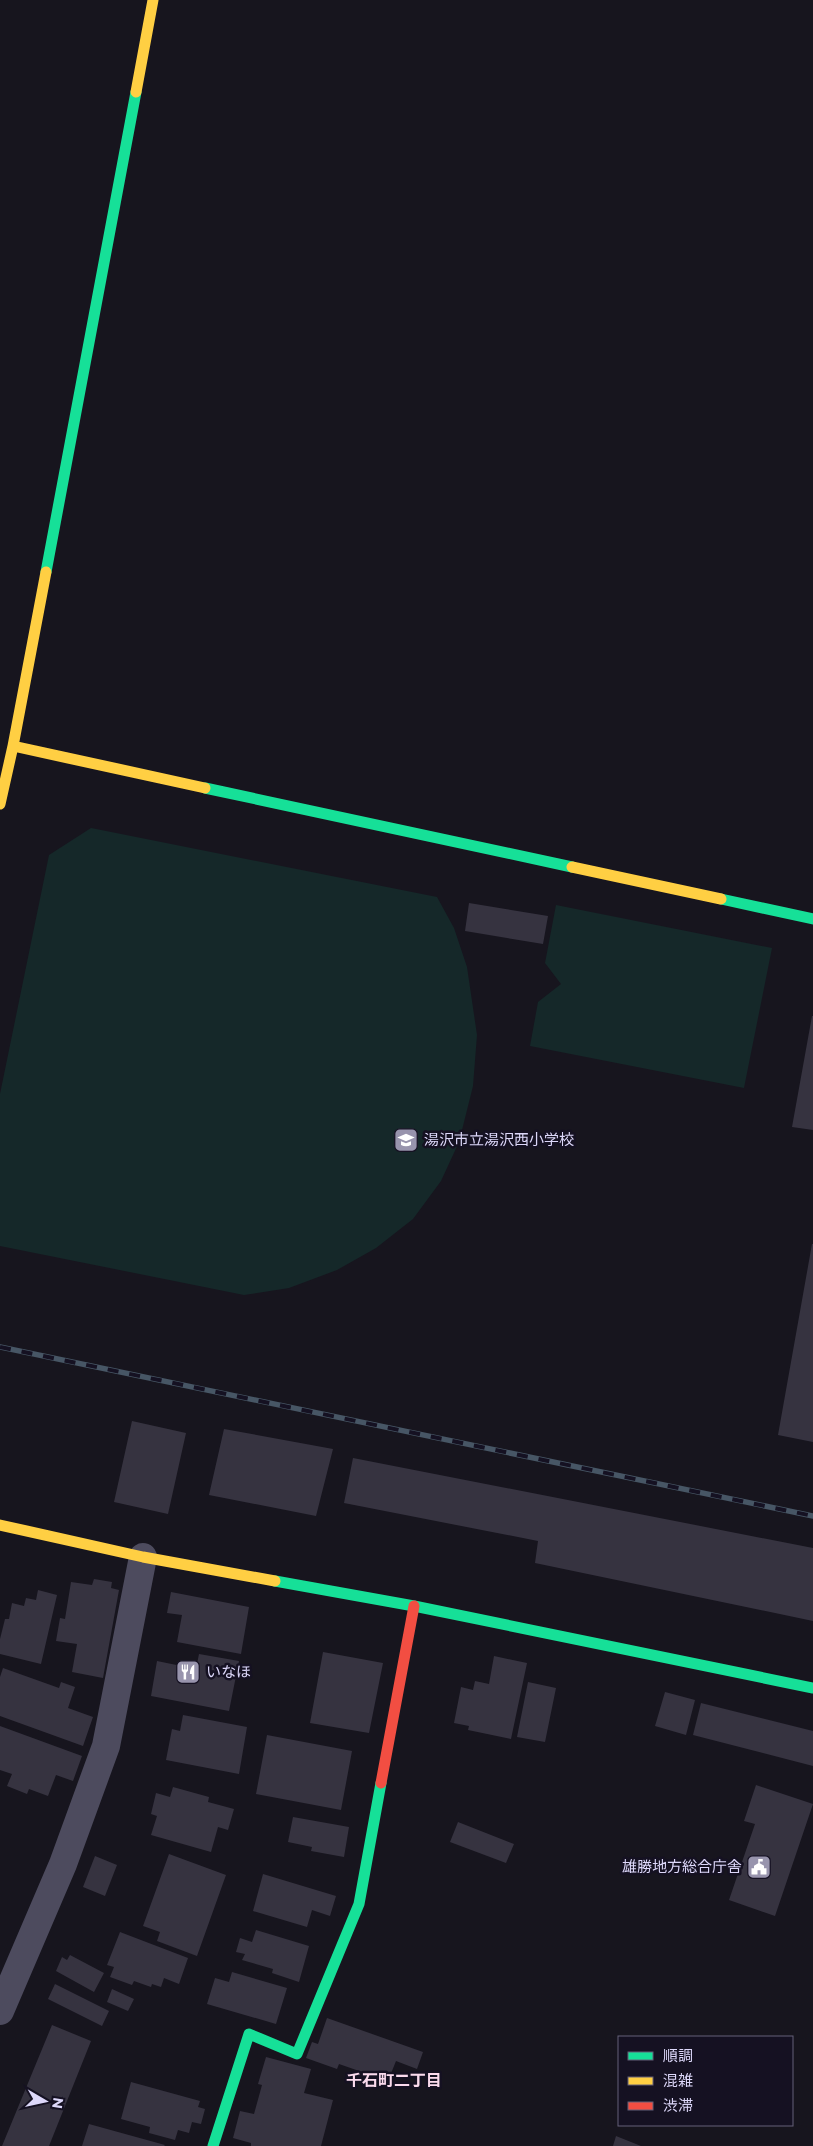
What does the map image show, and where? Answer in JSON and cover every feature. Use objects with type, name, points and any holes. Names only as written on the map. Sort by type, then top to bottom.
[{"type":"street","points":[[0,804],[13,746],[153,0]]},
{"type":"street","points":[[13,746],[813,919]]},
{"type":"street","points":[[0,1525],[143,1557],[414,1606],[813,1688]]},
{"type":"street","points":[[0,2011],[63,1864],[106,1746],[143,1557]]},
{"type":"street","points":[[213,2146],[250,2034],[296,2054],[359,1904],[414,1606]]},
{"type":"green space","points":[[91,828],[437,897],[454,928],[467,967],[477,1035],[473,1086],[459,1142],[441,1181],[413,1219],[376,1248],[337,1270],[289,1288],[244,1295],[0,1246],[0,1094],[49,855]]},
{"type":"green space","points":[[556,905],[772,948],[744,1088],[530,1046],[538,1002],[561,984],[545,963]]},
{"type":"building","points":[[469,903],[548,916],[543,944],[465,931]]},
{"type":"building","points":[[813,1016],[813,1130],[792,1127]]},
{"type":"building","points":[[813,1244],[813,1442],[778,1435]]},
{"type":"building","points":[[132,1421],[186,1433],[168,1514],[114,1502]]},
{"type":"building","points":[[224,1429],[333,1449],[316,1516],[209,1495]]},
{"type":"building","points":[[353,1458],[813,1548],[813,1621],[535,1563],[538,1541],[344,1503]]},
{"type":"building","points":[[94,1579],[112,1582],[111,1588],[119,1590],[103,1678],[72,1672],[77,1644],[56,1641],[60,1618],[65,1619],[71,1582],[92,1585]]},
{"type":"building","points":[[38,1590],[57,1595],[41,1664],[0,1654],[0,1639],[5,1619],[9,1619],[12,1603],[24,1606],[26,1598],[36,1600]]},
{"type":"building","points":[[171,1592],[249,1607],[241,1654],[177,1642],[182,1615],[167,1613]]},
{"type":"building","points":[[323,1652],[383,1663],[369,1733],[310,1723]]},
{"type":"building","points":[[199,1654],[239,1661],[229,1711],[151,1696],[157,1661],[196,1669]]},
{"type":"building","points":[[494,1656],[527,1663],[511,1739],[468,1730],[469,1726],[454,1723],[461,1687],[473,1690],[475,1681],[489,1684]]},
{"type":"building","points":[[3,1668],[59,1688],[61,1682],[75,1687],[68,1708],[93,1717],[83,1746],[0,1716],[0,1677]]},
{"type":"building","points":[[528,1682],[556,1688],[545,1742],[517,1737]]},
{"type":"building","points":[[665,1692],[695,1700],[686,1735],[655,1726]]},
{"type":"building","points":[[701,1703],[813,1731],[813,1766],[693,1735]]},
{"type":"building","points":[[183,1715],[247,1727],[239,1774],[166,1760],[172,1729],[180,1731]]},
{"type":"building","points":[[0,1726],[82,1756],[73,1781],[56,1775],[48,1796],[29,1789],[27,1794],[7,1786],[12,1774],[0,1770]]},
{"type":"building","points":[[267,1735],[352,1751],[341,1810],[256,1794]]},
{"type":"building","points":[[756,1785],[813,1804],[775,1916],[729,1900],[755,1824],[744,1821]]},
{"type":"building","points":[[173,1787],[209,1797],[208,1802],[234,1809],[228,1830],[218,1827],[211,1852],[151,1835],[157,1816],[151,1814],[156,1793],[170,1797]]},
{"type":"building","points":[[293,1817],[349,1827],[344,1857],[311,1851],[312,1847],[288,1842]]},
{"type":"building","points":[[458,1822],[514,1844],[506,1863],[450,1842]]},
{"type":"building","points":[[169,1854],[226,1875],[197,1956],[157,1941],[160,1932],[143,1926]]},
{"type":"building","points":[[95,1856],[117,1865],[105,1896],[83,1887]]},
{"type":"building","points":[[263,1874],[336,1896],[330,1916],[312,1910],[307,1927],[253,1911]]},
{"type":"building","points":[[256,1930],[309,1946],[299,1982],[272,1973],[273,1969],[242,1960],[245,1954],[236,1952],[240,1938],[252,1942]]},
{"type":"building","points":[[120,1932],[188,1958],[179,1984],[164,1978],[161,1987],[152,1984],[151,1987],[134,1981],[132,1985],[110,1977],[114,1967],[107,1965]]},
{"type":"building","points":[[70,1955],[104,1973],[94,1992],[56,1971],[62,1957],[67,1960]]},
{"type":"building","points":[[232,1972],[287,1988],[276,2024],[207,2004],[215,1978],[229,1982]]},
{"type":"building","points":[[55,1984],[109,2011],[102,2026],[48,1999]]},
{"type":"building","points":[[112,1989],[134,1999],[128,2011],[107,2002]]},
{"type":"building","points":[[327,2018],[423,2052],[417,2069],[396,2061],[388,2081],[339,2064],[337,2069],[306,2058],[312,2042],[318,2044]]},
{"type":"building","points":[[52,2025],[91,2041],[49,2146],[2,2146]]},
{"type":"building","points":[[266,2057],[311,2069],[304,2093],[333,2100],[321,2146],[251,2146],[251,2143],[233,2138],[240,2111],[254,2114],[262,2085],[258,2084]]},
{"type":"building","points":[[131,2082],[200,2101],[198,2107],[205,2109],[201,2124],[192,2122],[189,2133],[178,2130],[175,2140],[149,2133],[150,2127],[121,2119]]},
{"type":"building","points":[[89,2124],[165,2145],[82,2146]]},
{"type":"building","points":[[616,2136],[641,2146],[613,2146]]},
{"type":"railway","points":[[0,1347],[813,1516]]},
{"type":"traffic: fast","points":[[46,572],[136,92]]},
{"type":"traffic: fast","points":[[205,788],[572,867]]},
{"type":"traffic: fast","points":[[721,899],[813,919]]},
{"type":"traffic: fast","points":[[275,1581],[414,1606],[813,1688]]},
{"type":"traffic: fast","points":[[213,2146],[249,2034],[297,2054],[359,1904],[381,1783]]},
{"type":"traffic: slow","points":[[136,92],[153,0]]},
{"type":"traffic: slow","points":[[0,804],[46,572]]},
{"type":"traffic: slow","points":[[13,746],[205,788]]},
{"type":"traffic: slow","points":[[572,867],[721,899]]},
{"type":"traffic: slow","points":[[0,1525],[143,1557],[275,1581]]},
{"type":"traffic: jam","points":[[381,1783],[414,1606]]},
{"type":"place","name":"湯沢市立湯沢西小学校","points":[[406,1140]]},
{"type":"place","name":"いなほ","points":[[188,1672]]},
{"type":"place","name":"雄勝地方総合庁舎","points":[[759,1867]]},
{"type":"district","name":"千石町二丁目","points":[[394,2080]]}]
